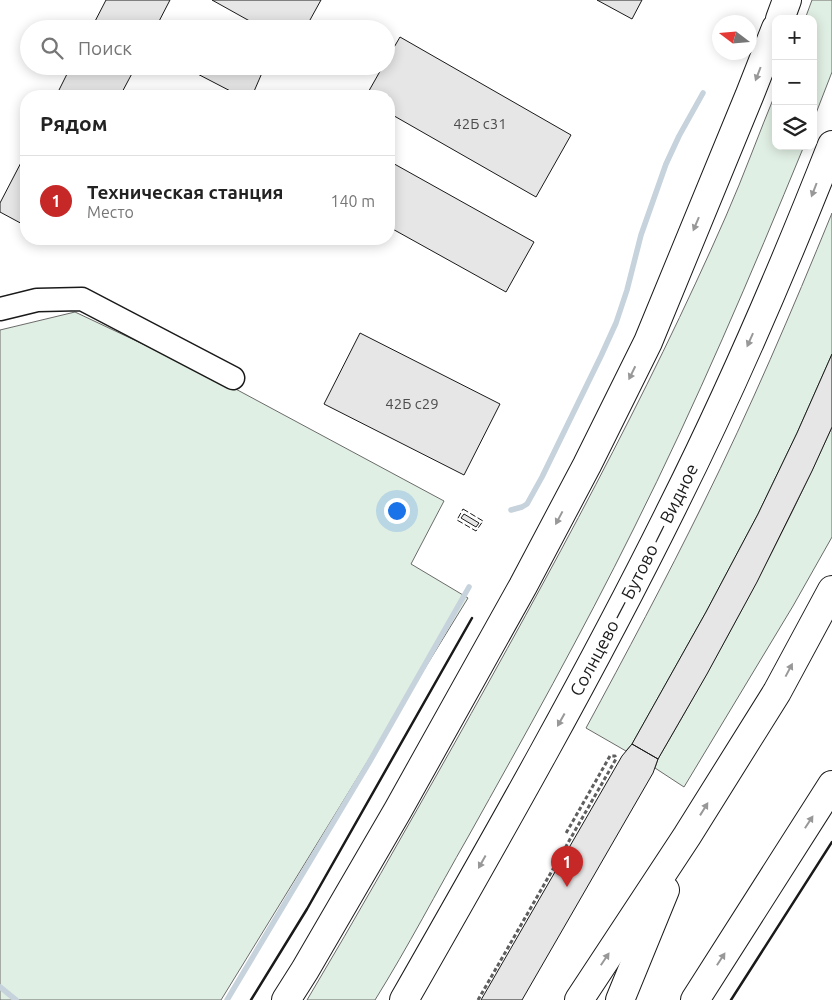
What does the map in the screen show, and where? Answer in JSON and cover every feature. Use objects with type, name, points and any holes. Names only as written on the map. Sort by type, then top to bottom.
[{"type":"main road","points":[[286,1000],[393,819],[523,586],[587,465],[648,342],[782,11]]},
{"type":"main road","name":"Солнцево — Бутово — Видное","points":[[404,1000],[559,724],[674,505],[762,314],[832,145]]},
{"type":"main road","points":[[579,1000],[687,836],[776,692],[832,590]]},
{"type":"main road","points":[[695,1000],[832,785]]},
{"type":"main road","points":[[620,1000],[687,836]]},
{"type":"street","points":[[0,309],[37,300],[82,299],[233,378]]},
{"type":"path","points":[[478,1000],[616,759],[615,756],[610,756],[565,835]]},
{"type":"green space","points":[[812,0],[832,0],[832,72],[817,111],[817,15],[806,15]]},
{"type":"green space","points":[[772,102],[772,150],[802,150],[701,387],[657,481],[594,606],[553,684],[375,1000],[307,1000],[453,746],[596,484],[663,351],[733,201]]},
{"type":"green space","points":[[832,213],[832,354],[758,514],[706,612],[632,744],[626,751],[586,728],[689,532],[720,468],[770,360]]},
{"type":"green space","points":[[75,312],[217,379],[444,501],[411,564],[468,598],[221,1000],[0,1000],[0,330]]},
{"type":"green space","points":[[832,427],[832,537],[793,606],[684,787],[655,768],[658,759],[750,595]]},
{"type":"building","points":[[106,0],[170,0],[160,20],[96,20]]},
{"type":"building","points":[[212,0],[321,0],[310,20],[248,20]]},
{"type":"building","points":[[597,0],[642,0],[632,19]]},
{"type":"building","points":[[400,37],[571,135],[536,197],[395,116],[395,90],[369,90],[378,75],[395,75],[395,46]]},
{"type":"building","points":[[66,75],[131,75],[123,90],[59,90]]},
{"type":"building","points":[[200,75],[261,75],[255,90],[228,90]]},
{"type":"building","points":[[395,164],[534,242],[506,292],[395,230]]},
{"type":"building","points":[[20,165],[20,223],[0,212],[0,203]]},
{"type":"building","points":[[360,333],[500,404],[464,475],[324,404]]},
{"type":"building","points":[[832,354],[832,427],[757,582],[658,759],[632,744],[758,514]]},
{"type":"building","points":[[464,514],[479,523],[476,527],[461,518]]},
{"type":"building","points":[[632,744],[658,759],[653,773],[522,1000],[481,1000],[622,756]]},
{"type":"waterway","points":[[511,510],[527,504],[601,356],[616,323],[627,290],[641,235],[666,164],[703,93]]},
{"type":"waterway","points":[[227,1000],[370,761],[469,587]]},
{"type":"waterway","points":[[0,987],[16,1000]]},
{"type":"fence","points":[[463,509],[483,521],[476,531],[457,520],[463,509]]},
{"type":"wall","points":[[251,1000],[307,909],[472,618]]},
{"type":"wall","points":[[731,1000],[832,842]]},
{"type":"place","name":"Техническая станция","points":[[567,887]]}]
